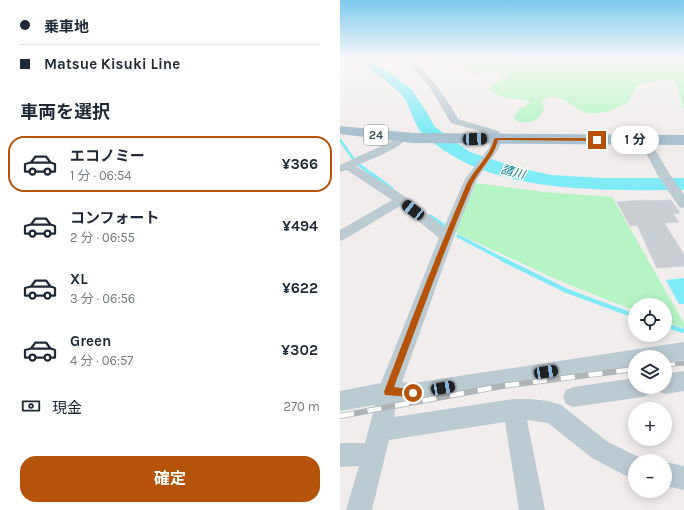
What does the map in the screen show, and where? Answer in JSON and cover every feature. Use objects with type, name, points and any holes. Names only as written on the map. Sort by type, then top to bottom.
[{"type":"main road","name":"24","points":[[340,130],[407,138],[684,140]]},
{"type":"street","points":[[359,510],[380,430],[388,392],[447,237],[474,174],[494,148],[500,135],[491,130],[465,126],[454,122],[442,97],[432,83]]},
{"type":"street","points":[[344,168],[407,138]]},
{"type":"street","points":[[644,140],[662,174],[681,200]]},
{"type":"street","points":[[344,168],[401,200],[447,237]]},
{"type":"street","points":[[340,236],[401,200]]},
{"type":"street","points":[[672,353],[684,351]]},
{"type":"street","points":[[340,400],[388,392],[413,393],[628,359]]},
{"type":"street","points":[[672,383],[684,381]]},
{"type":"street","points":[[573,397],[628,389]]},
{"type":"street","points":[[380,430],[514,410],[533,409],[553,413],[600,450],[628,465]]},
{"type":"street","points":[[514,410],[532,510]]},
{"type":"street","points":[[340,455],[374,454]]},
{"type":"street","points":[[672,475],[684,478]]},
{"type":"green space","points":[[496,83],[648,83],[637,86],[628,103],[610,111],[599,113],[589,113],[560,98],[548,97],[542,100],[544,110],[536,120],[526,123],[517,121],[514,118],[520,109],[530,103],[528,101],[497,95],[489,89]]},
{"type":"green space","points":[[675,83],[684,83],[684,110],[682,106]]},
{"type":"green space","points":[[476,183],[544,192],[612,197],[670,298],[628,298],[628,308],[558,280],[458,234],[455,231]]},
{"type":"green space","points":[[672,302],[684,323],[684,328],[672,324]]},
{"type":"water","points":[[684,278],[684,304],[679,304],[666,280]]},
{"type":"building","points":[[671,200],[680,213],[673,214],[679,222],[664,223],[684,255],[684,266],[657,268],[637,225],[630,226],[617,202]]},
{"type":"waterway","name":"請川","points":[[394,83],[406,92],[419,111],[428,130],[464,156],[510,172],[551,181],[602,184],[684,184]]},
{"type":"waterway","points":[[340,140],[354,160]]},
{"type":"waterway","points":[[358,164],[374,176]]},
{"type":"waterway","points":[[373,175],[392,189]]},
{"type":"waterway","points":[[430,216],[443,225]]},
{"type":"waterway","points":[[458,236],[503,260]]},
{"type":"waterway","points":[[503,260],[567,291],[628,313]]},
{"type":"waterway","points":[[672,327],[684,331]]},
{"type":"railway","points":[[672,364],[684,363]]},
{"type":"railway","points":[[340,416],[502,386],[628,370]]},
{"type":"route","points":[[413,393],[388,392],[447,237],[471,179],[494,148],[496,139],[597,140]]}]
